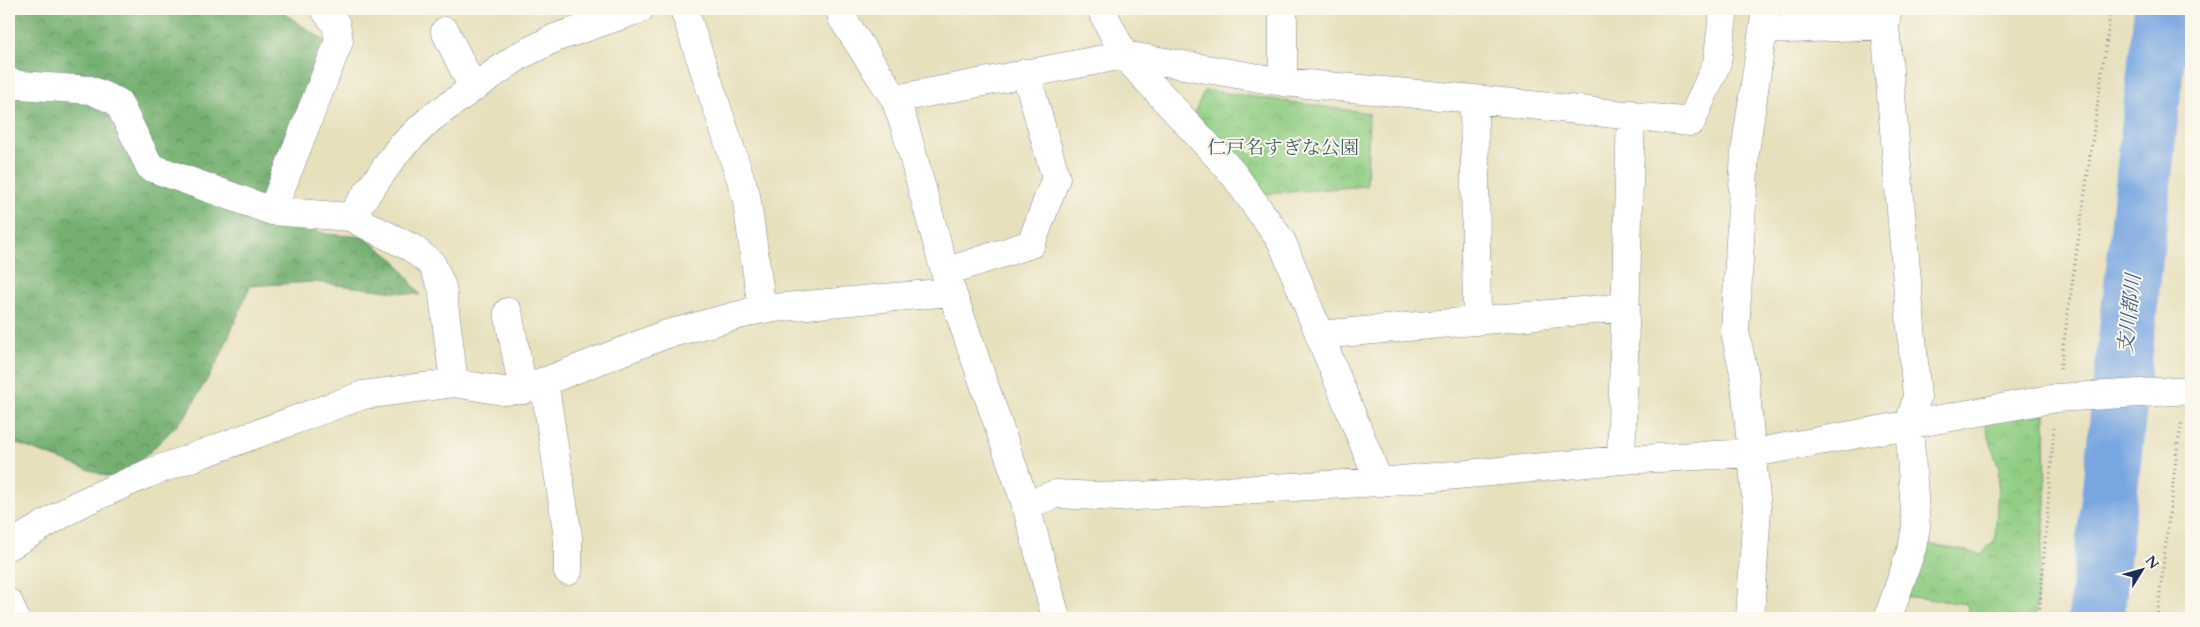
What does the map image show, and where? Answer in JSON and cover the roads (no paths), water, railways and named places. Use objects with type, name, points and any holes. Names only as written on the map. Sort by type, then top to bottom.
[{"type":"street","points":[[272,211],[339,40],[336,24],[324,9]]},
{"type":"street","points":[[350,217],[399,149],[430,120],[473,88],[519,56],[548,42],[640,9]]},
{"type":"street","points":[[684,9],[746,196],[762,309]]},
{"type":"street","points":[[840,9],[842,18],[895,99],[918,170],[948,282],[1026,505],[1056,618]]},
{"type":"street","points":[[1100,9],[1124,56],[1232,172],[1282,242],[1379,482]]},
{"type":"street","points":[[1283,9],[1283,82]]},
{"type":"street","points":[[895,99],[1124,56],[1283,82],[1631,114],[1691,122],[1717,63],[1724,9]]},
{"type":"street","points":[[1750,618],[1757,508],[1744,373],[1735,332],[1746,152],[1766,20],[1887,17],[1917,397],[1908,425],[1916,527],[1912,548],[1888,618]]},
{"type":"street","points":[[445,30],[473,88]]},
{"type":"street","points":[[9,546],[79,504],[147,474],[363,395],[454,383],[503,391],[533,386],[664,335],[762,309],[948,282],[1031,244],[1056,178],[1026,73]]},
{"type":"street","points":[[9,82],[20,85],[90,90],[118,102],[150,167],[272,211],[350,217],[412,248],[432,264],[442,286],[454,383]]},
{"type":"street","points":[[1474,99],[1478,321]]},
{"type":"street","points":[[1621,460],[1631,114]]},
{"type":"street","points":[[1319,335],[1626,307]]},
{"type":"street","points":[[508,312],[533,386],[568,537],[568,570]]},
{"type":"street","points":[[1026,505],[1056,494],[1119,497],[1379,482],[1621,460],[1753,453],[2056,398],[2189,390]]},
{"type":"street","points":[[9,603],[15,618]]},
{"type":"waterway","name":"支川都川","points":[[2096,618],[2162,9]]},
{"type":"park label","name":"仁戸名すぎな公園","points":[[1283,147]]}]
